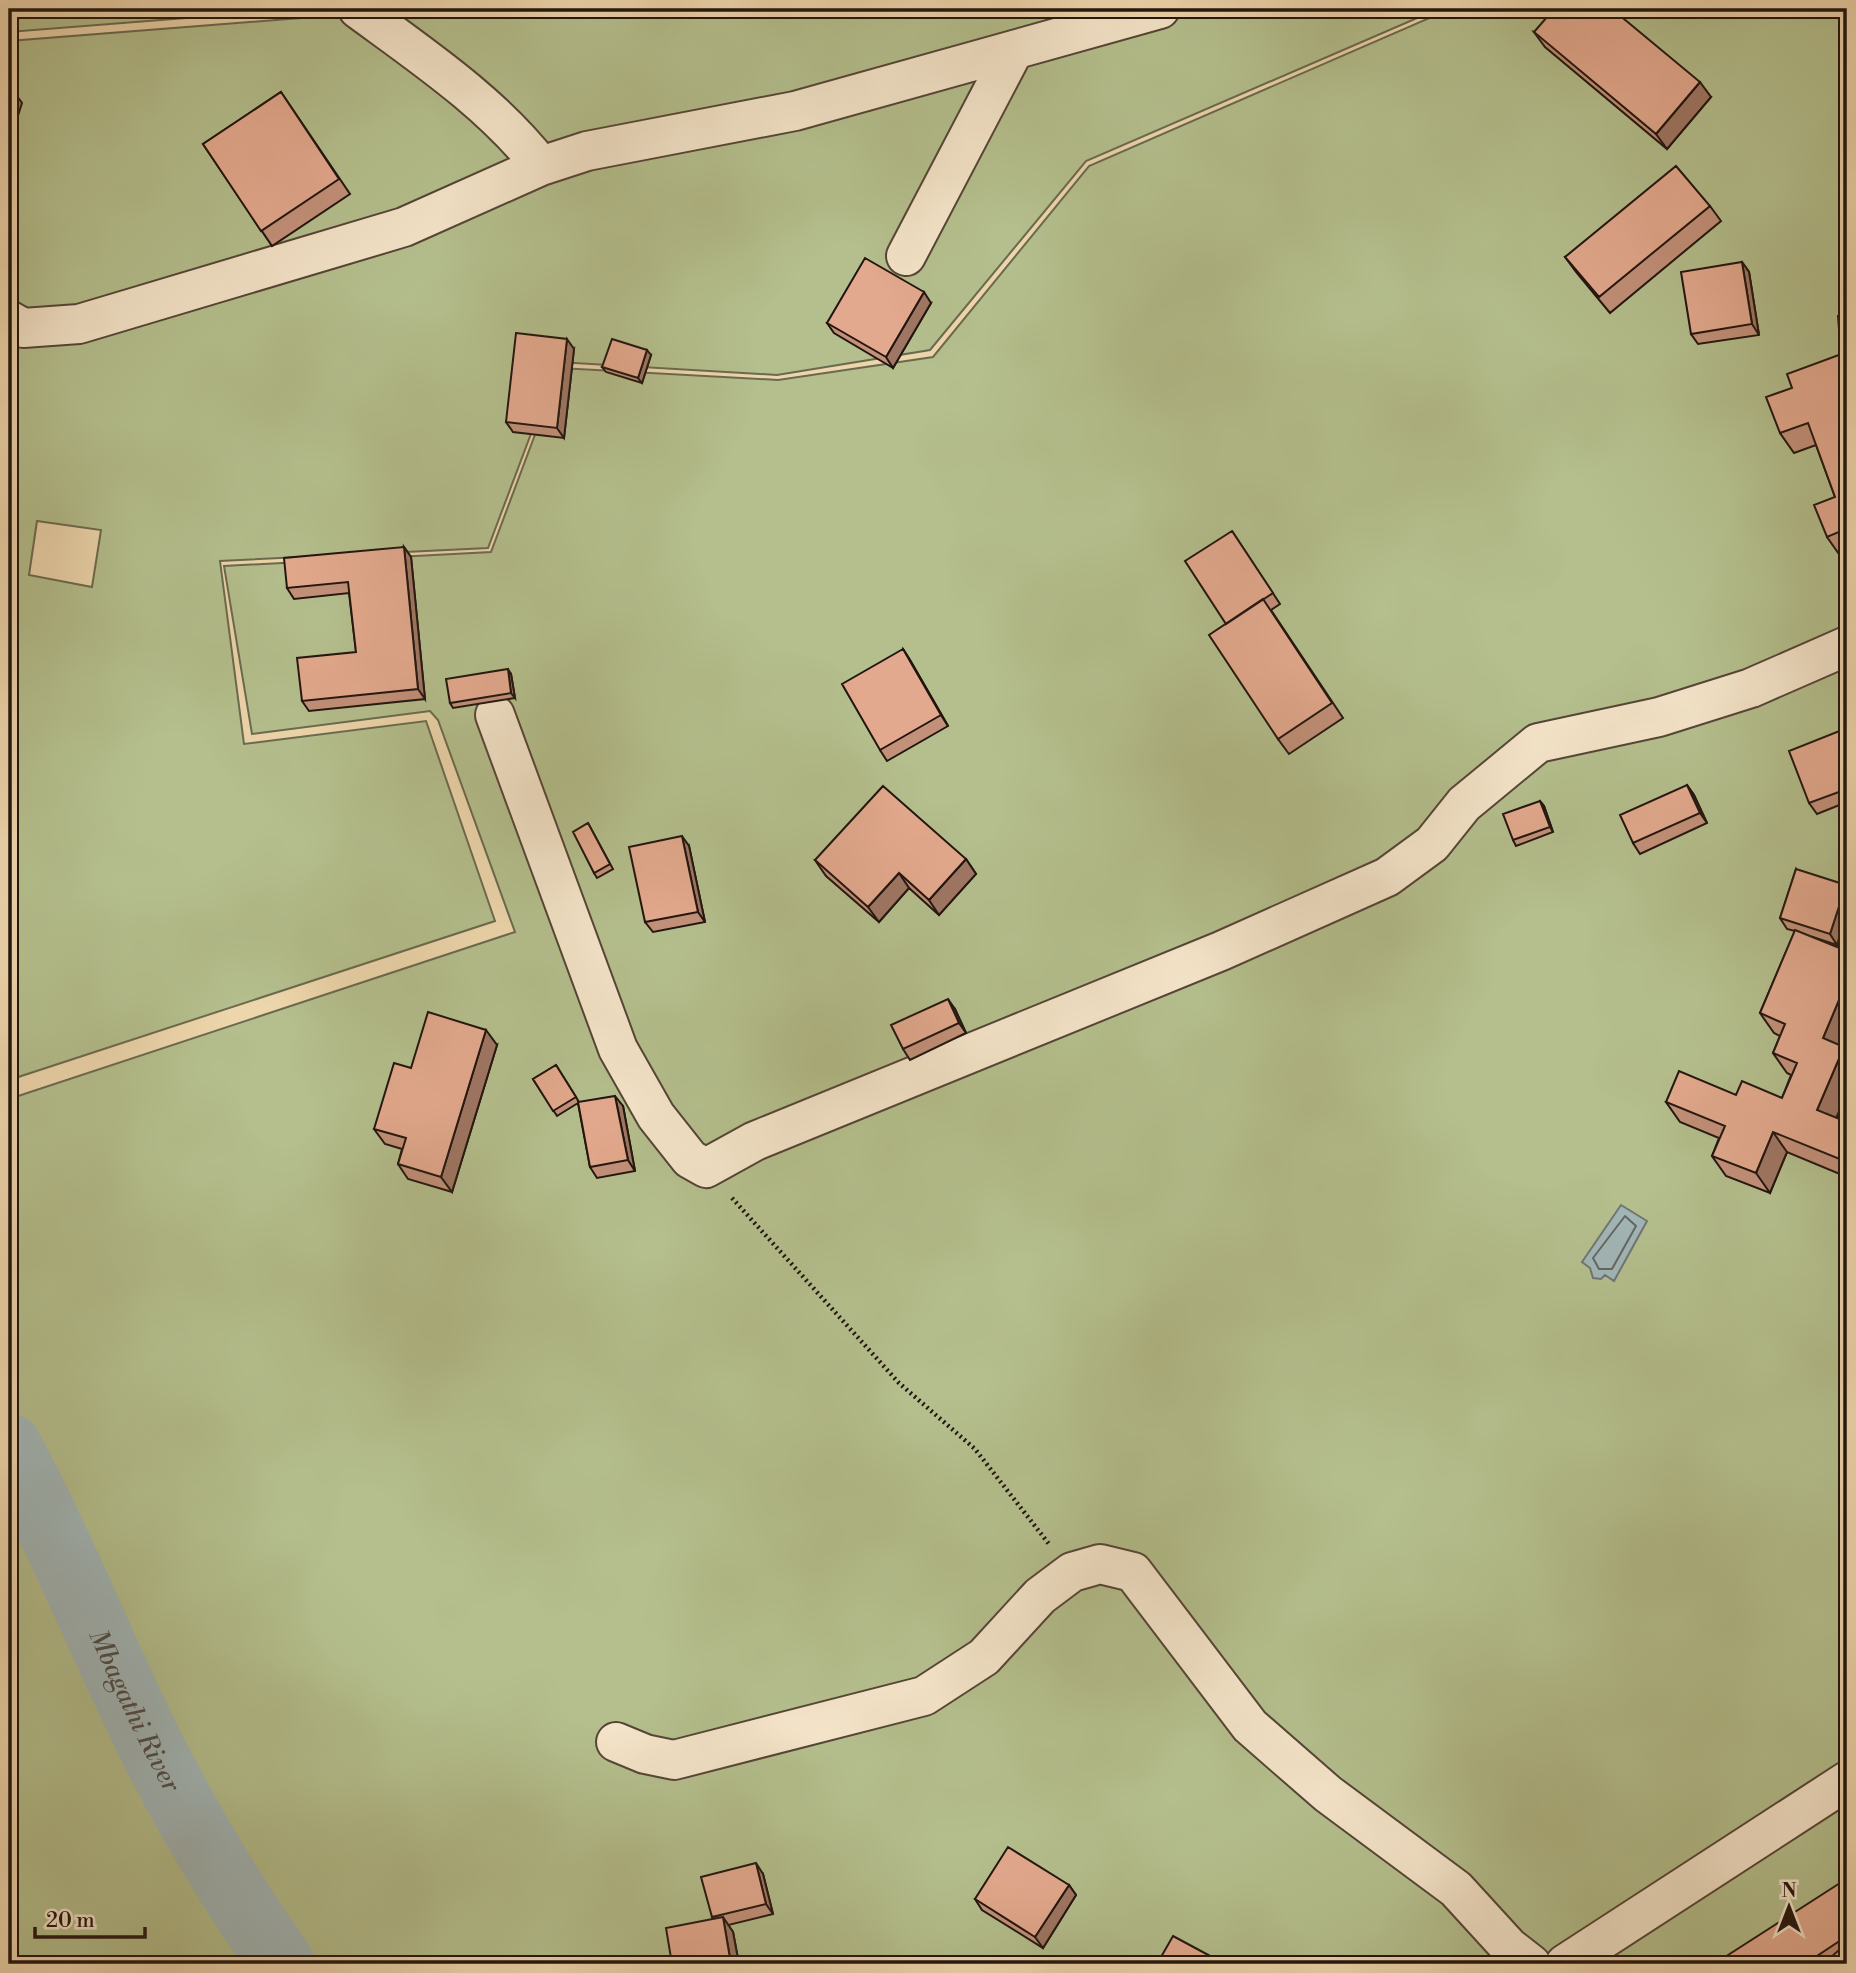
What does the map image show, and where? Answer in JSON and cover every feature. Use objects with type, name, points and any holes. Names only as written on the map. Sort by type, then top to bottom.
[{"type":"street","points":[[358,9],[426,59],[520,138],[541,166]]},
{"type":"street","points":[[9,320],[23,328],[79,324],[404,227],[541,166],[587,151],[795,111],[1160,9]]},
{"type":"street","points":[[906,256],[1014,50]]},
{"type":"street","points":[[495,715],[618,1049],[656,1116],[690,1158],[706,1168],[755,1141],[1221,951],[1387,877],[1432,844],[1464,804],[1538,744],[1659,717],[1751,688],[1847,646]]},
{"type":"street","points":[[616,1742],[645,1754],[674,1760],[924,1696],[984,1657],[1040,1596],[1072,1572],[1100,1564],[1133,1572],[1250,1726],[1328,1794],[1456,1889],[1509,1947],[1531,1964]]},
{"type":"street","points":[[1565,1964],[1847,1781]]},
{"type":"path","points":[[706,1168],[899,1384],[975,1449],[1072,1572]]},
{"type":"green space","points":[[9,9],[300,9],[9,32]]},
{"type":"green space","points":[[414,9],[1438,9],[1086,161],[930,350],[777,375],[558,362],[488,548],[220,561],[244,744],[426,721],[495,921],[9,1080],[9,41]],"holes":[[[37,521],[101,530],[92,587],[29,575]]]},
{"type":"green space","points":[[1450,9],[1847,9],[1847,1964],[12,1964],[9,1959],[9,1099],[515,932],[438,720],[430,711],[252,734],[224,566],[491,552],[560,368],[778,380],[933,357],[1089,166]]},
{"type":"water","points":[[1621,1205],[1647,1221],[1614,1281],[1605,1275],[1601,1279],[1593,1278],[1590,1268],[1582,1262]]},
{"type":"building","points":[[1554,9],[1612,9],[1700,82],[1656,134],[1534,32]]},
{"type":"building","points":[[281,92],[339,179],[261,231],[203,144]]},
{"type":"building","points":[[1676,166],[1710,206],[1599,297],[1565,257]]},
{"type":"building","points":[[865,258],[924,292],[886,357],[827,323]]},
{"type":"building","points":[[1742,262],[1752,324],[1691,334],[1681,272]]},
{"type":"building","points":[[1847,315],[1847,343],[1840,343],[1838,316]]},
{"type":"building","points":[[516,333],[567,339],[557,428],[506,422]]},
{"type":"building","points":[[612,339],[647,350],[638,378],[602,367]]},
{"type":"building","points":[[1847,352],[1847,547],[1841,531],[1827,537],[1814,505],[1835,497],[1808,423],[1780,433],[1766,397],[1792,388],[1787,374]]},
{"type":"building","points":[[1232,531],[1273,593],[1226,624],[1185,561]]},
{"type":"building","points":[[404,547],[418,689],[302,701],[297,658],[356,652],[348,582],[287,588],[284,558]]},
{"type":"building","points":[[1263,599],[1332,703],[1278,739],[1209,635]]},
{"type":"building","points":[[903,649],[941,715],[880,750],[842,684]]},
{"type":"building","points":[[508,669],[511,693],[450,703],[446,679]]},
{"type":"building","points":[[1847,728],[1847,789],[1809,803],[1789,751]]},
{"type":"building","points":[[1687,785],[1700,813],[1633,843],[1620,815]]},
{"type":"building","points":[[883,786],[966,859],[929,900],[899,873],[868,907],[815,860]]},
{"type":"building","points":[[1540,801],[1550,827],[1513,840],[1503,814]]},
{"type":"building","points":[[588,823],[610,864],[594,873],[573,832]]},
{"type":"building","points":[[682,836],[698,912],[645,922],[629,847]]},
{"type":"building","points":[[1796,869],[1846,885],[1830,934],[1780,918]]},
{"type":"building","points":[[1795,930],[1847,951],[1847,981],[1823,1038],[1844,1047],[1817,1110],[1847,1122],[1847,1162],[1773,1132],[1756,1173],[1712,1156],[1725,1126],[1666,1102],[1679,1071],[1736,1095],[1742,1081],[1782,1098],[1797,1063],[1773,1053],[1785,1024],[1760,1013]]},
{"type":"building","points":[[948,999],[959,1023],[903,1049],[891,1025]]},
{"type":"building","points":[[428,1012],[486,1030],[441,1177],[398,1164],[406,1138],[374,1129],[394,1063],[411,1068]]},
{"type":"building","points":[[556,1065],[576,1097],[553,1111],[533,1079]]},
{"type":"building","points":[[615,1096],[628,1160],[590,1167],[578,1102]]},
{"type":"building","points":[[1008,1847],[1069,1885],[1035,1937],[975,1899]]},
{"type":"building","points":[[756,1863],[766,1904],[712,1917],[701,1877]]},
{"type":"building","points":[[1840,1883],[1847,1893],[1847,1936],[1808,1962],[1810,1964],[1730,1964],[1725,1957]]},
{"type":"building","points":[[723,1917],[731,1964],[672,1964],[666,1928]]},
{"type":"building","points":[[1173,1936],[1225,1964],[1157,1964]]},
{"type":"building","points":[[1846,1944],[1847,1964],[1823,1964]]},
{"type":"waterway","name":"Mbagathi River","points":[[9,1447],[161,1766],[210,1853],[282,1964]]}]
